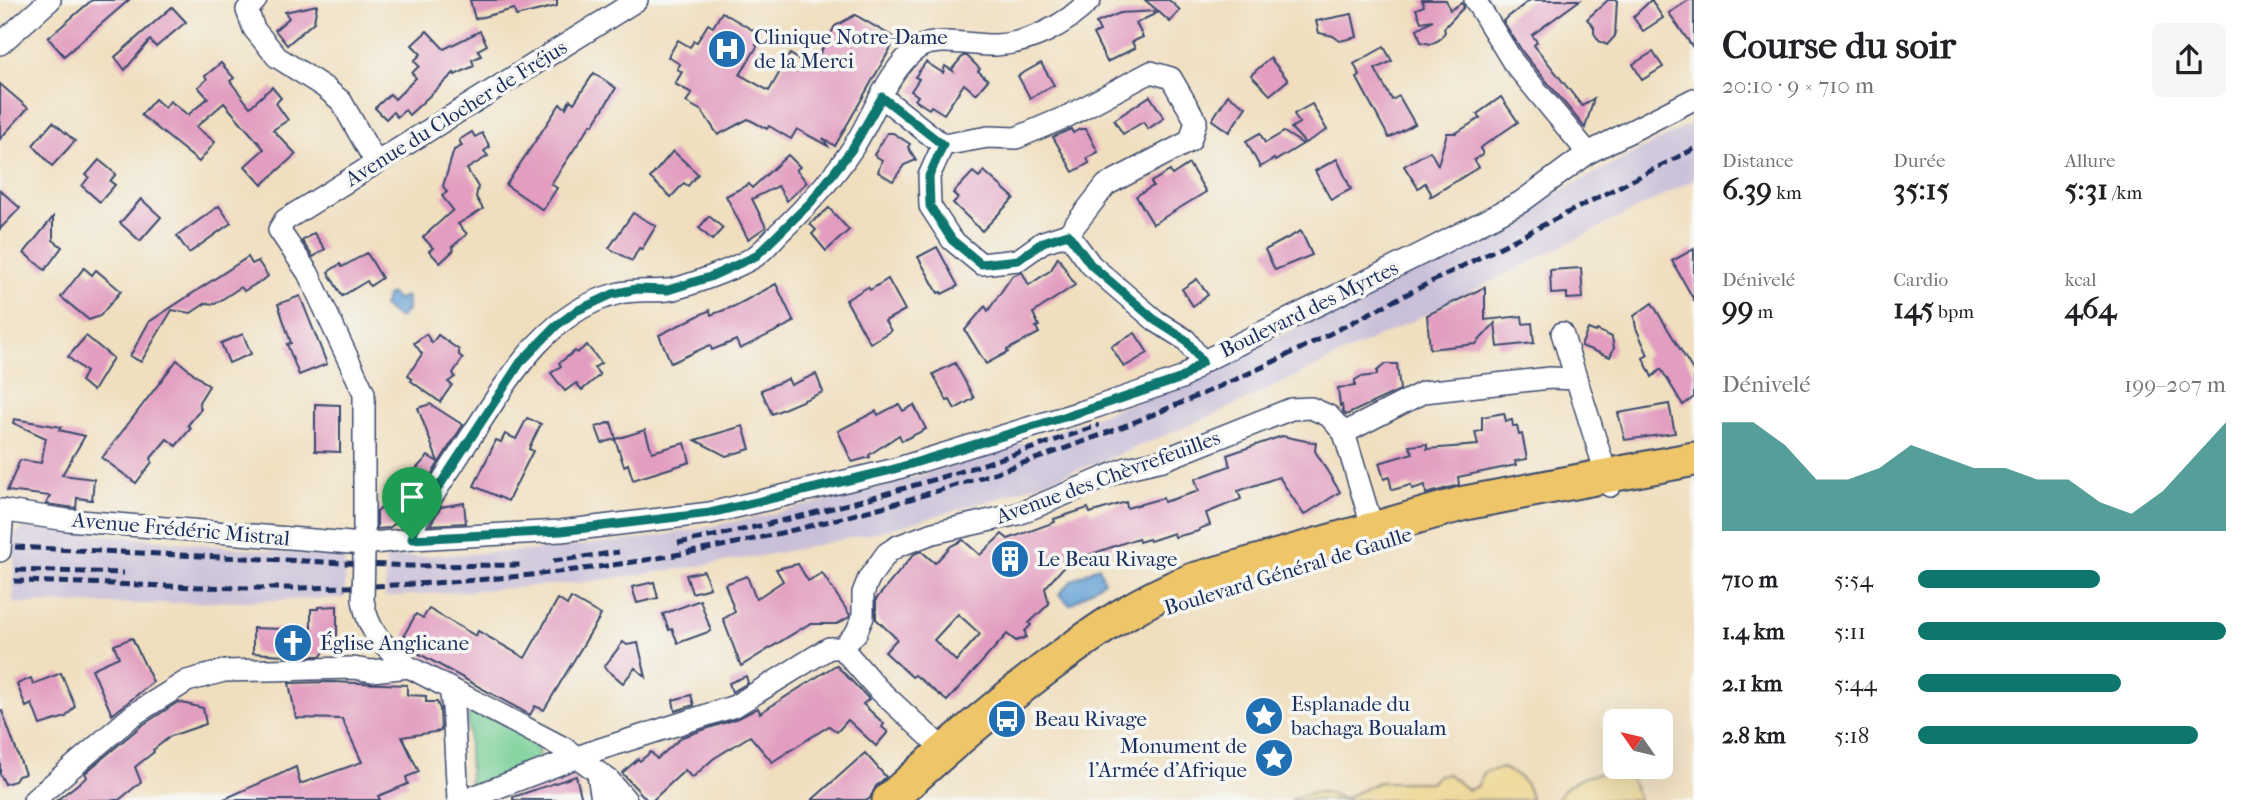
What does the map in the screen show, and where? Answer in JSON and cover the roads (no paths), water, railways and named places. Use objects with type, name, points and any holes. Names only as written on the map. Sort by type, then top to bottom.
[{"type":"main road","name":"Boulevard Général de Gaulle","points":[[889,800],[930,777],[1027,682],[1095,631],[1162,592],[1193,580],[1374,535],[1445,522],[1610,484],[1694,459]]},
{"type":"main road","name":"Boulevard Général de Gaulle","points":[[1610,484],[1694,476]]},
{"type":"street","points":[[0,44],[50,0]]},
{"type":"street","points":[[256,0],[247,10],[254,29],[276,57],[324,87],[341,102],[376,163]]},
{"type":"street","name":"Avenue du Clocher de Fréjus","points":[[363,549],[364,393],[308,273],[279,230],[285,220],[637,0]]},
{"type":"street","points":[[412,539],[417,520],[520,363],[576,311],[613,294],[636,289],[668,290],[710,277],[756,256],[820,191],[852,149],[896,70],[922,46],[940,42],[997,45],[1027,40],[1053,29],[1090,0]]},
{"type":"street","points":[[1475,0],[1513,62],[1588,153]]},
{"type":"street","points":[[882,97],[943,145],[988,137],[1016,138],[1068,116],[1151,72],[1171,78],[1196,121],[1189,141],[1106,185],[1068,234],[1043,242],[1018,260],[981,264],[952,240],[930,206],[929,176],[943,145]]},
{"type":"street","name":"Boulevard des Myrtes","points":[[363,549],[412,539],[561,531],[710,513],[891,470],[1182,378],[1202,362],[1521,202],[1588,153],[1694,99]]},
{"type":"street","points":[[1068,234],[1091,265],[1156,321],[1186,340],[1202,362]]},
{"type":"street","points":[[1562,333],[1610,484]]},
{"type":"street","points":[[1374,535],[1344,433],[1424,393],[1550,378],[1576,379]]},
{"type":"street","name":"Avenue des Chèvrefeuilles","points":[[842,648],[856,633],[863,617],[863,593],[869,578],[887,553],[898,546],[933,533],[1018,514],[1127,468],[1163,460],[1291,408],[1311,408],[1329,416],[1344,433]]},
{"type":"street","points":[[0,551],[1,510]]},
{"type":"street","name":"Avenue Frédéric Mistral","points":[[1,510],[67,520],[363,549]]},
{"type":"street","points":[[363,549],[363,600],[366,618],[388,650],[409,667],[450,690],[465,695],[503,718],[564,748],[608,780],[626,800]]},
{"type":"street","points":[[353,668],[377,637]]},
{"type":"street","points":[[465,800],[591,752],[735,705],[829,648],[842,648],[877,688],[930,777]]},
{"type":"street","points":[[34,800],[134,716],[187,681],[223,671],[353,668],[372,671],[409,667]]},
{"type":"street","points":[[450,690],[458,800]]},
{"type":"street","points":[[598,774],[602,800]]},
{"type":"water","points":[[391,294],[397,300],[405,296],[407,298],[407,311],[400,318],[383,306],[387,296]]},
{"type":"water","points":[[1099,566],[1104,581],[1070,605],[1059,594],[1071,581]]},
{"type":"railway","points":[[14,581],[263,588],[454,582],[558,572],[661,557],[841,518],[1032,460],[1218,387],[1311,344],[1694,149]]},
{"type":"railway","points":[[678,543],[838,507],[995,460],[1099,425]]},
{"type":"railway","points":[[15,547],[408,566],[520,565]]},
{"type":"railway","points":[[553,561],[619,552]]},
{"type":"railway","points":[[16,570],[124,573]]},
{"type":"place","name":"Clinique Notre-Dame de la Merci","points":[[727,49]]},
{"type":"place","name":"Le Beau Rivage","points":[[1010,559]]},
{"type":"place","name":"Église Anglicane","points":[[293,643]]},
{"type":"place","name":"Esplanade du bachaga Boualam","points":[[1264,716]]},
{"type":"place","name":"Beau Rivage","points":[[1007,719]]},
{"type":"place","name":"Monument de l'Armée d'Afrique","points":[[1274,758]]}]
